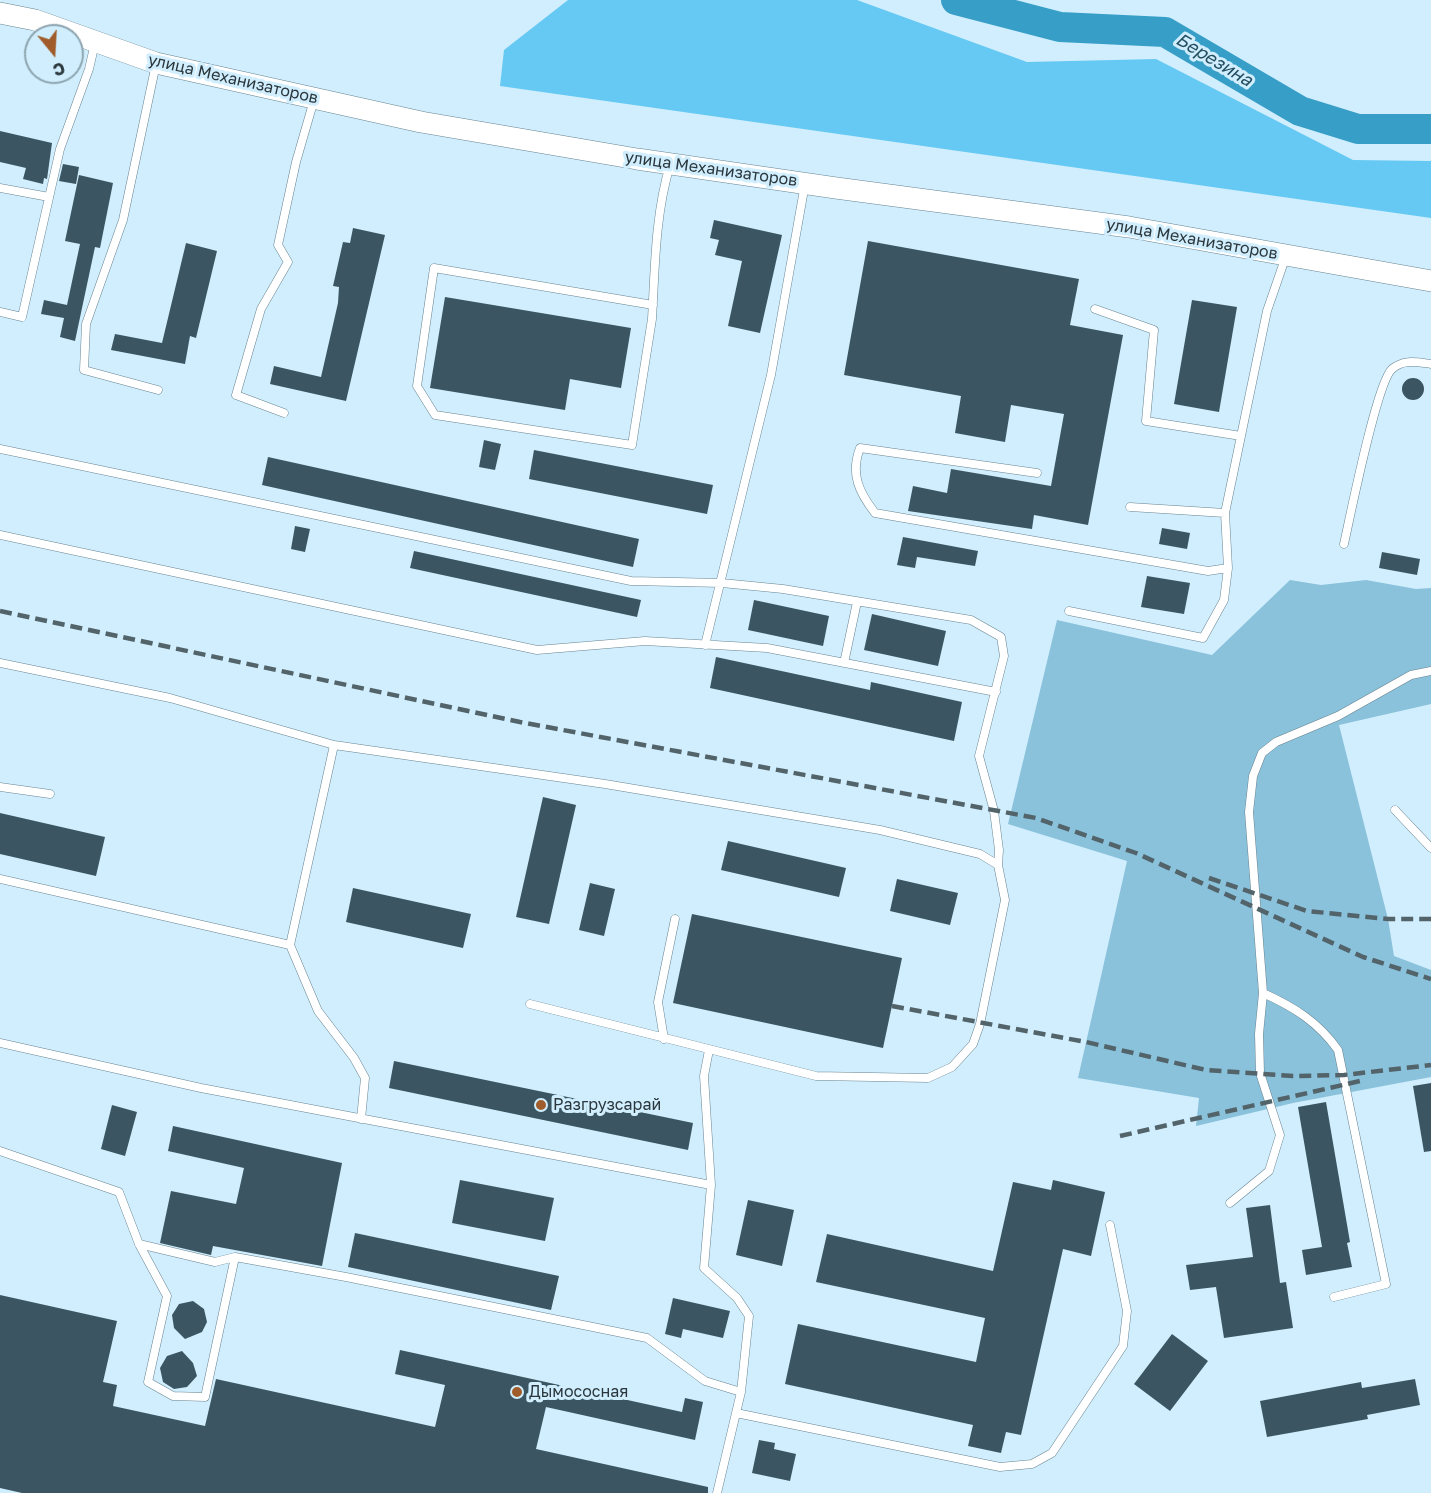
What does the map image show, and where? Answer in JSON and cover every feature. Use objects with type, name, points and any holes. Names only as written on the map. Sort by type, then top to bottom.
[{"type":"street","name":"улица Механизаторов","points":[[0,13],[35,20],[156,63],[421,122],[670,164],[1129,227],[1431,281]]},
{"type":"lane","points":[[0,312],[22,317],[60,149],[89,69],[95,43]]},
{"type":"lane","points":[[156,63],[123,220],[86,324],[84,370],[158,390]]},
{"type":"lane","points":[[284,413],[236,395],[261,309],[288,261],[278,245],[296,162],[315,98]]},
{"type":"lane","points":[[653,304],[434,268],[417,386],[435,415],[632,445],[653,304],[656,242],[670,164]]},
{"type":"lane","points":[[705,645],[771,375],[805,182]]},
{"type":"lane","points":[[0,188],[49,197]]},
{"type":"lane","points":[[1069,611],[1203,638],[1224,600],[1228,568],[1225,513],[1267,311],[1287,255]]},
{"type":"lane","points":[[1095,309],[1154,330],[1146,421],[1241,436]]},
{"type":"lane","points":[[1344,544],[1379,400],[1389,371],[1404,361],[1431,364]]},
{"type":"lane","points":[[1037,473],[860,447],[855,461],[859,492],[875,513],[1208,572],[1228,568]]},
{"type":"lane","points":[[0,448],[632,581],[722,583],[783,589],[971,620],[1001,637],[1004,656],[979,756],[994,811],[999,850],[998,865],[1005,900],[980,1024],[973,1044],[952,1066],[928,1078],[816,1076],[530,1004]]},
{"type":"lane","points":[[1130,507],[1225,513]]},
{"type":"lane","points":[[0,535],[537,650],[645,641],[767,648],[996,692]]},
{"type":"lane","points":[[844,663],[858,602]]},
{"type":"lane","points":[[0,663],[170,698],[334,746],[605,784],[880,830],[980,854],[998,865]]},
{"type":"lane","points":[[1230,1203],[1269,1171],[1280,1135],[1260,1073],[1259,1034],[1263,993],[1249,812],[1253,776],[1263,753],[1276,742],[1338,716],[1411,675],[1431,671]]},
{"type":"lane","points":[[334,746],[290,945],[318,1011],[354,1058],[365,1078],[361,1119]]},
{"type":"lane","points":[[0,787],[50,794]]},
{"type":"lane","points":[[1395,810],[1431,848]]},
{"type":"lane","points":[[0,879],[290,945]]},
{"type":"lane","points":[[664,1039],[658,1002],[675,919]]},
{"type":"lane","points":[[1263,993],[1293,1007],[1323,1030],[1338,1050],[1344,1075],[1386,1284],[1334,1297]]},
{"type":"lane","points":[[0,1043],[201,1088],[711,1185]]},
{"type":"lane","points":[[709,1050],[704,1076],[711,1185],[704,1268],[737,1298],[749,1316],[741,1392],[717,1493]]},
{"type":"lane","points":[[0,1151],[119,1192],[139,1244],[167,1296],[148,1382],[173,1396],[205,1397],[235,1257]]},
{"type":"lane","points":[[736,1413],[1000,1467],[1032,1464],[1052,1453],[1123,1346],[1127,1311],[1110,1226]]},
{"type":"lane","points":[[139,1244],[215,1262],[235,1257],[346,1277],[647,1338],[705,1381],[741,1392]]},
{"type":"shaded area","points":[[568,0],[857,0],[1027,62],[1156,59],[1353,160],[1431,161],[1431,218],[500,86],[504,50]]},
{"type":"shaded area","points":[[1290,580],[1321,585],[1366,580],[1416,589],[1431,588],[1431,704],[1339,725],[1388,919],[1394,956],[1431,970],[1431,1077],[1293,1103],[1196,1126],[1199,1098],[1078,1078],[1127,861],[1008,824],[1057,620],[1212,655]]},
{"type":"building","points":[[0,131],[52,143],[47,179],[44,178],[43,184],[23,179],[26,168],[0,162]]},
{"type":"building","points":[[63,164],[79,167],[76,184],[59,181]]},
{"type":"building","points":[[79,175],[113,183],[100,248],[95,247],[75,341],[60,337],[64,318],[41,314],[44,300],[67,305],[80,244],[65,241]]},
{"type":"building","points":[[714,220],[782,235],[760,333],[728,326],[742,261],[715,255],[719,240],[710,238]]},
{"type":"building","points":[[353,228],[385,235],[346,401],[270,384],[274,366],[321,377],[338,303],[339,287],[333,286],[343,242],[350,243]]},
{"type":"building","points":[[868,241],[1079,279],[1070,325],[1123,335],[1088,525],[1034,515],[1032,529],[908,511],[913,486],[947,493],[951,469],[1051,486],[1064,414],[1011,405],[1005,442],[955,433],[961,396],[844,375]]},
{"type":"building","points":[[186,243],[217,251],[196,338],[190,336],[185,364],[111,350],[115,334],[162,343]]},
{"type":"building","points":[[445,297],[631,328],[621,388],[570,379],[565,410],[430,388]]},
{"type":"building","points":[[1192,300],[1237,307],[1219,412],[1174,404]]},
{"type":"building","points":[[1413,378],[1421,381],[1424,389],[1421,397],[1413,400],[1405,397],[1402,389],[1405,381]]},
{"type":"building","points":[[484,440],[501,444],[495,470],[479,467]]},
{"type":"building","points":[[534,450],[713,485],[707,514],[529,479]]},
{"type":"building","points":[[268,457],[639,539],[633,567],[262,485]]},
{"type":"building","points":[[295,526],[310,529],[305,552],[291,549]]},
{"type":"building","points":[[1162,528],[1190,533],[1187,549],[1159,544]]},
{"type":"building","points":[[903,537],[978,551],[975,566],[917,557],[915,568],[897,565]]},
{"type":"building","points":[[414,551],[641,600],[637,617],[410,568]]},
{"type":"building","points":[[1382,552],[1420,559],[1417,575],[1379,568]]},
{"type":"building","points":[[1147,576],[1190,583],[1184,614],[1141,607]]},
{"type":"building","points":[[754,600],[829,616],[823,646],[748,630]]},
{"type":"building","points":[[872,614],[946,631],[938,666],[864,650]]},
{"type":"building","points":[[716,657],[870,690],[871,682],[962,702],[954,741],[710,688]]},
{"type":"building","points":[[543,797],[576,805],[549,924],[516,917]]},
{"type":"building","points":[[0,813],[105,837],[96,876],[0,854]]},
{"type":"building","points":[[728,841],[846,868],[839,897],[721,870]]},
{"type":"building","points":[[897,879],[958,893],[950,925],[890,911]]},
{"type":"building","points":[[590,883],[615,889],[604,936],[579,930]]},
{"type":"building","points":[[353,888],[471,914],[463,948],[346,922]]},
{"type":"building","points":[[692,914],[902,958],[883,1048],[673,1003]]},
{"type":"building","name":"Разгрузсарай","points":[[394,1061],[693,1123],[688,1150],[389,1088]]},
{"type":"building","points":[[1431,1083],[1431,1151],[1424,1152],[1413,1086]]},
{"type":"building","points":[[1326,1102],[1350,1242],[1347,1243],[1352,1267],[1306,1275],[1302,1250],[1322,1247],[1298,1107]]},
{"type":"building","points":[[112,1105],[137,1112],[125,1156],[101,1149]]},
{"type":"building","points":[[173,1126],[342,1163],[322,1266],[213,1246],[211,1255],[160,1243],[171,1191],[236,1204],[244,1168],[168,1151]]},
{"type":"building","points":[[460,1180],[554,1198],[545,1241],[452,1223]]},
{"type":"building","points":[[1053,1180],[1105,1192],[1091,1256],[1063,1249],[1021,1435],[1006,1432],[1001,1453],[968,1446],[973,1425],[785,1384],[798,1324],[976,1362],[985,1318],[816,1282],[827,1234],[993,1271],[1013,1182],[1051,1190]]},
{"type":"building","points":[[748,1200],[794,1210],[782,1266],[736,1255]]},
{"type":"building","points":[[1270,1205],[1280,1283],[1286,1282],[1293,1328],[1224,1338],[1216,1287],[1190,1290],[1186,1265],[1253,1257],[1246,1208]]},
{"type":"building","points":[[355,1233],[559,1276],[551,1310],[348,1267]]},
{"type":"building","points":[[0,1295],[117,1321],[103,1382],[117,1385],[113,1406],[205,1426],[216,1379],[435,1427],[445,1385],[395,1374],[400,1350],[682,1412],[685,1398],[703,1402],[695,1440],[546,1407],[536,1449],[708,1487],[708,1493],[22,1493],[0,1488]]},
{"type":"building","points":[[673,1298],[730,1311],[723,1338],[683,1329],[681,1338],[665,1334]]},
{"type":"building","points":[[193,1301],[204,1309],[207,1322],[202,1332],[185,1339],[174,1328],[172,1315],[179,1304]]},
{"type":"building","points":[[1172,1334],[1208,1361],[1170,1411],[1134,1384]]},
{"type":"building","points":[[182,1351],[193,1363],[197,1376],[187,1387],[174,1389],[163,1382],[160,1368],[167,1356]]},
{"type":"building","points":[[1415,1379],[1420,1405],[1367,1415],[1368,1419],[1267,1437],[1260,1401],[1361,1382],[1362,1388]]},
{"type":"building","points":[[759,1440],[775,1443],[774,1449],[796,1454],[790,1481],[752,1473]]},
{"type":"waterway","name":"Березина","points":[[956,0],[1060,27],[1165,32],[1300,111],[1358,129],[1431,129]]},
{"type":"railway","points":[[0,611],[520,722],[1036,818],[1136,853],[1363,957],[1431,979]]},
{"type":"railway","points":[[1209,878],[1307,911],[1388,919],[1431,919]]},
{"type":"railway","points":[[892,1006],[1086,1042],[1206,1070],[1293,1076],[1344,1075],[1431,1065]]},
{"type":"railway","points":[[1120,1136],[1360,1081]]},
{"type":"place","name":"Разгрузсарай","points":[[541,1105]]},
{"type":"place","name":"Дымососная","points":[[517,1392]]}]
